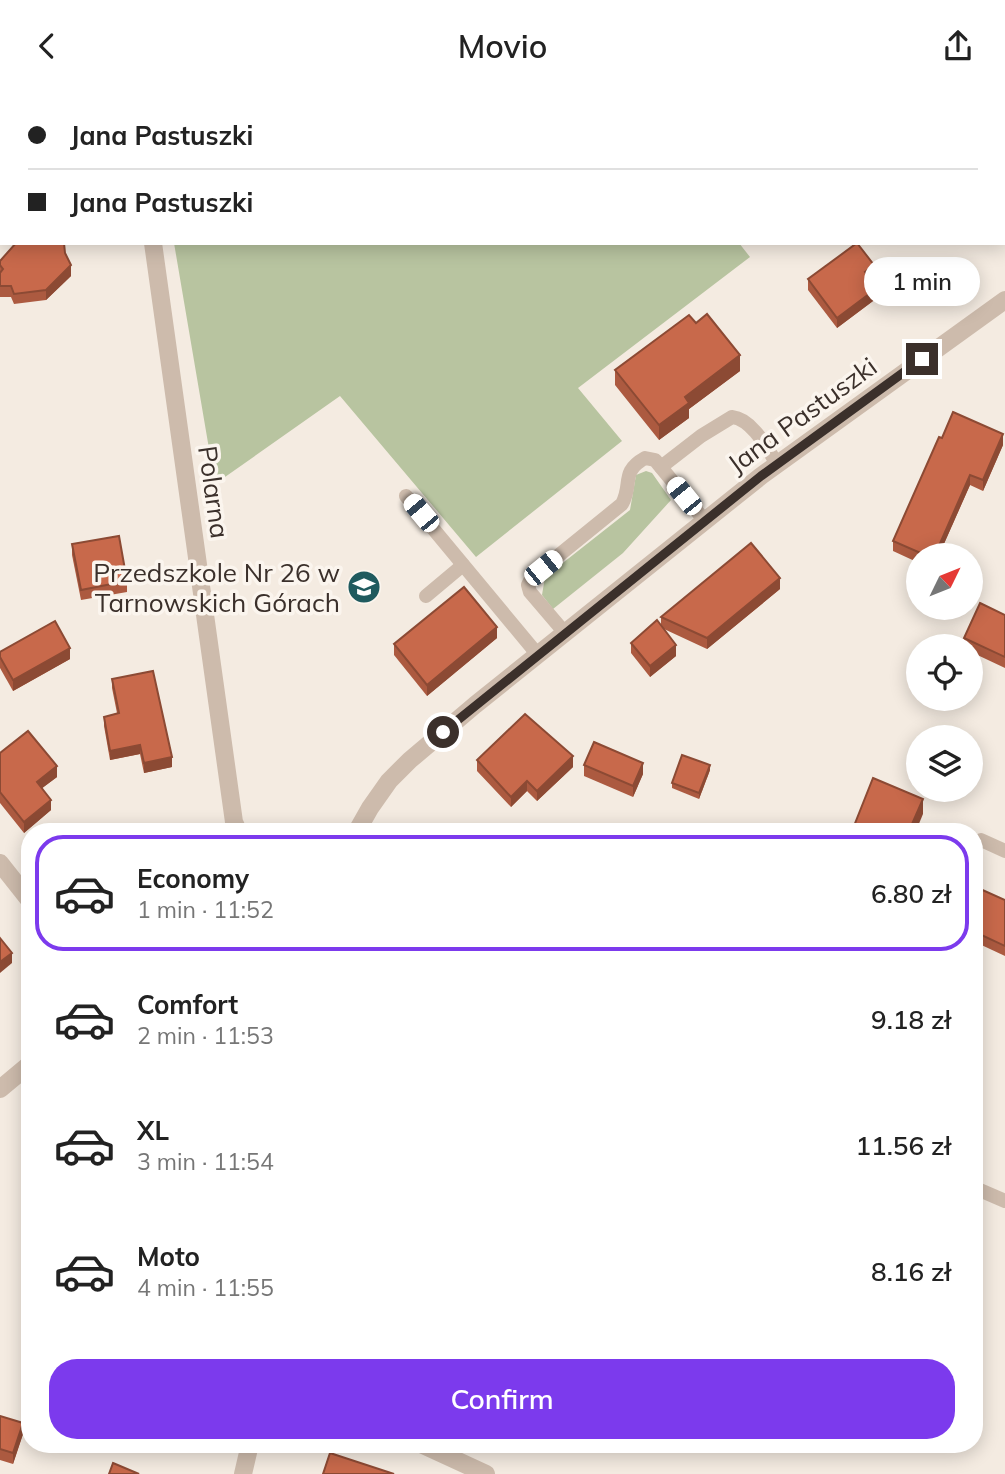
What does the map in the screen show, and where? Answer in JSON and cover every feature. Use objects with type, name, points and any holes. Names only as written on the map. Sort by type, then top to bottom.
[{"type":"street","name":"Polarna","points":[[153,245],[234,823]]},
{"type":"street","name":"Jana Pastuszki","points":[[362,823],[380,793],[404,766],[565,633],[778,464],[1005,300]]},
{"type":"street","points":[[0,863],[21,890]]},
{"type":"street","points":[[0,1089],[21,1072]]},
{"type":"street","points":[[243,1474],[248,1453]]},
{"type":"street","points":[[440,1453],[486,1474]]},
{"type":"lane","points":[[661,467],[701,436],[732,417],[741,418],[757,434],[778,464]]},
{"type":"lane","points":[[565,633],[530,592],[528,585],[532,577],[622,505],[628,472],[635,464],[645,458],[655,460],[705,521]]},
{"type":"lane","points":[[406,496],[538,655]]},
{"type":"lane","points":[[426,596],[463,565]]},
{"type":"lane","points":[[983,841],[1005,851]]},
{"type":"lane","points":[[983,1191],[1005,1201]]},
{"type":"green space","points":[[174,245],[741,245],[750,257],[578,388],[622,441],[476,557],[340,396],[215,484]]},
{"type":"green space","points":[[646,471],[652,473],[671,500],[623,553],[553,609],[542,595],[545,577],[630,510],[636,475]]},
{"type":"building","points":[[14,245],[64,245],[71,265],[46,290],[14,294],[11,286],[0,286],[0,273],[3,269],[0,261]]},
{"type":"building","points":[[854,245],[859,245],[874,265],[865,272],[877,288],[837,318],[808,279]]},
{"type":"building","points":[[707,314],[740,355],[685,397],[689,403],[659,425],[615,370],[689,315],[696,323]]},
{"type":"building","points":[[953,412],[1003,434],[983,480],[970,475],[940,543],[906,543],[906,547],[893,541],[939,437],[942,438]]},
{"type":"building","points":[[119,536],[127,581],[81,590],[72,544]]},
{"type":"building","points":[[751,543],[780,578],[707,638],[661,617]]},
{"type":"building","points":[[464,587],[497,627],[427,685],[394,644]]},
{"type":"building","points":[[984,605],[1005,615],[1005,657],[983,647],[983,634],[966,634],[972,620],[984,619]]},
{"type":"building","points":[[657,620],[676,645],[650,666],[631,643]]},
{"type":"building","points":[[55,621],[70,648],[13,680],[0,657],[0,652]]},
{"type":"building","points":[[153,671],[172,757],[144,763],[140,745],[110,751],[104,717],[119,713],[112,679]]},
{"type":"building","points":[[525,714],[573,756],[537,791],[527,781],[511,797],[477,760]]},
{"type":"building","points":[[28,731],[57,766],[37,782],[51,800],[24,822],[0,792],[0,753]]},
{"type":"building","points":[[594,742],[643,763],[633,786],[584,765]]},
{"type":"building","points":[[682,755],[710,765],[699,793],[672,783]]},
{"type":"building","points":[[873,778],[906,792],[906,802],[922,802],[912,823],[855,823]]},
{"type":"building","points":[[983,890],[1005,900],[1005,946],[983,936]]},
{"type":"building","points":[[0,938],[12,953],[0,962]]},
{"type":"building","points":[[0,1416],[21,1422],[13,1453],[0,1449]]},
{"type":"building","points":[[330,1453],[394,1474],[323,1474]]},
{"type":"building","points":[[113,1463],[139,1474],[109,1474]]},
{"type":"place","name":"Przedszkole Nr 26 w Tarnowskich Górach","points":[[364,587]]},
{"type":"route","points":[[443,732],[761,476],[922,359]]}]
